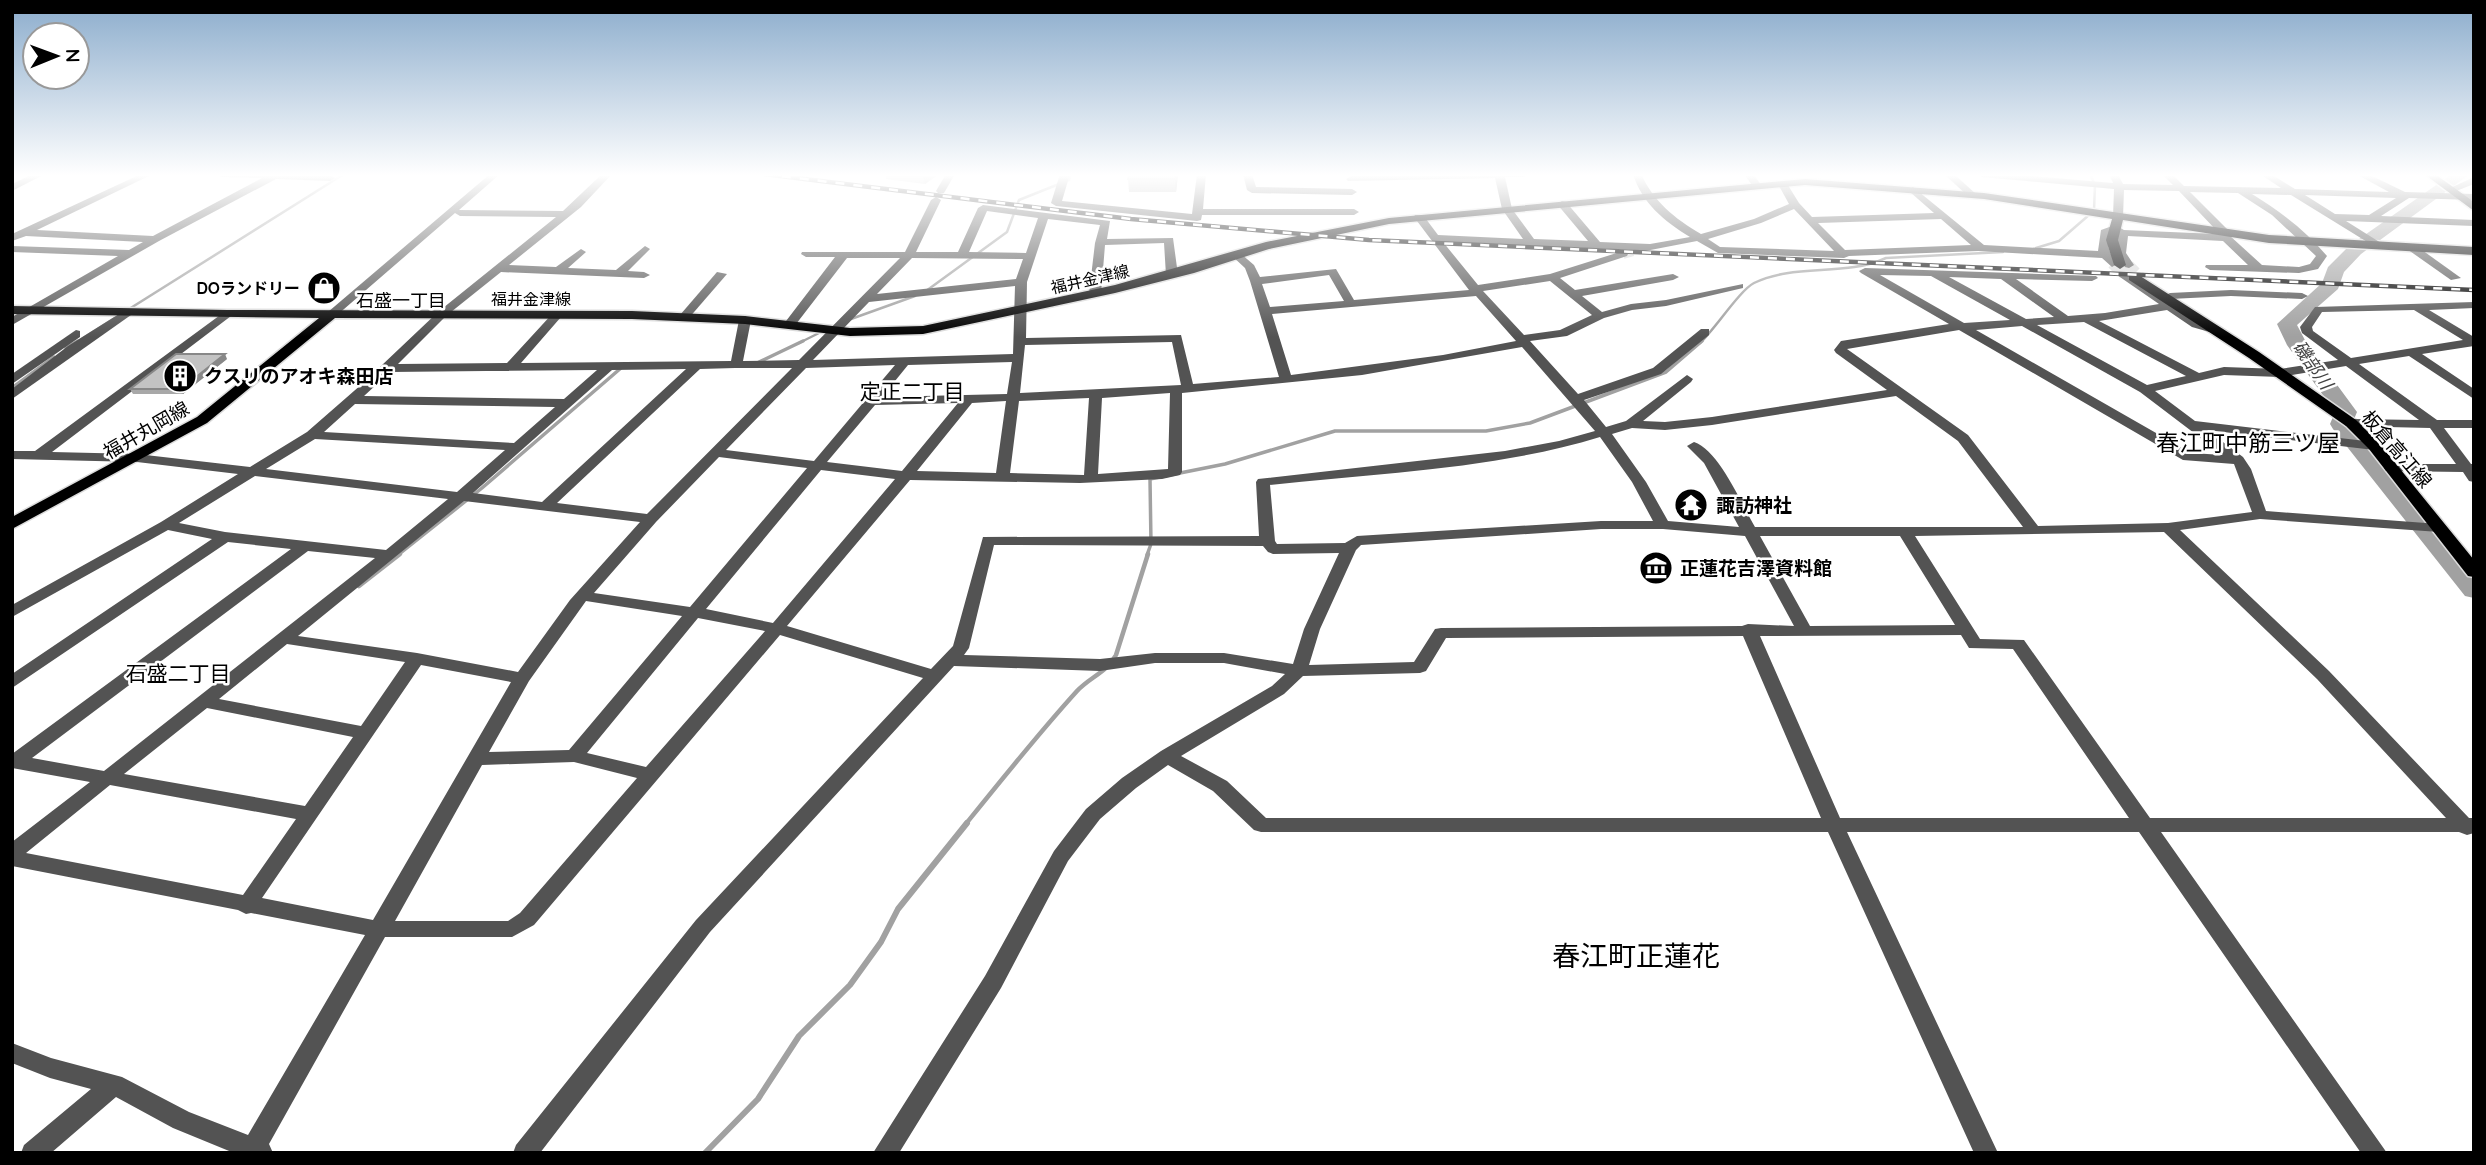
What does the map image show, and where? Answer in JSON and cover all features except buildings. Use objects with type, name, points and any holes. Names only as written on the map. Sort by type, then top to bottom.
[{"type":"main road","name":"福井金津線","points":[[332,314],[684,317],[745,320],[837,331],[923,330],[1095,294],[1172,275],[1236,255],[1349,228]]},
{"type":"main road","points":[[2117,228],[2112,247],[2123,268]]},
{"type":"main road","name":"福井金津線","points":[[2149,228],[2474,251]]},
{"type":"main road","name":"板倉高江線","points":[[2123,268],[2351,423],[2374,446],[2473,571]]},
{"type":"main road","points":[[12,310],[332,314]]},
{"type":"main road","name":"福井丸岡線","points":[[12,524],[137,458],[202,420],[332,314]]},
{"type":"street","points":[[12,238],[34,228]]},
{"type":"street","points":[[12,322],[175,228]]},
{"type":"street","points":[[332,314],[429,228]]},
{"type":"street","points":[[12,612],[166,525],[312,435],[353,400],[442,314],[547,228]]},
{"type":"street","points":[[12,1053],[50,1068],[114,1084],[181,1120],[256,1151],[378,929],[522,679],[583,596],[651,519],[908,256],[922,228]]},
{"type":"street","points":[[962,256],[974,228]]},
{"type":"street","points":[[1002,477],[1019,358],[1018,311],[1021,282],[1040,228]]},
{"type":"street","points":[[1105,228],[1101,242],[1170,240],[1172,275]]},
{"type":"street","points":[[1427,228],[1476,291],[1575,399],[1587,408],[1648,492],[1663,525]]},
{"type":"street","points":[[1521,228],[1531,242]]},
{"type":"street","points":[[1583,228],[1597,245]]},
{"type":"street","points":[[1683,228],[1718,250],[1844,255],[1842,253]]},
{"type":"street","points":[[1433,238],[1644,248],[1699,240],[1737,228]]},
{"type":"street","points":[[1818,228],[1842,253],[1985,252],[2123,268]]},
{"type":"street","points":[[1957,228],[1985,252]]},
{"type":"street","points":[[2111,228],[2106,230],[2102,246],[2123,268],[2170,301],[2196,324],[2213,329]]},
{"type":"street","points":[[2219,228],[2259,269]]},
{"type":"street","points":[[2210,267],[2314,267],[2322,256],[2293,228]]},
{"type":"street","points":[[2350,228],[2377,246]]},
{"type":"street","points":[[2355,232],[2360,228]]},
{"type":"street","points":[[24,233],[155,239]]},
{"type":"street","points":[[1095,294],[1100,243]]},
{"type":"street","points":[[2411,247],[2455,278]]},
{"type":"street","points":[[12,249],[130,253]]},
{"type":"street","points":[[618,274],[645,249]]},
{"type":"street","points":[[558,271],[581,252]]},
{"type":"street","points":[[806,254],[1030,256]]},
{"type":"street","points":[[1268,311],[1476,291],[1552,277],[1623,254]]},
{"type":"street","points":[[789,325],[843,255]]},
{"type":"street","points":[[1236,255],[1250,267],[1256,281],[1268,311],[1286,380]]},
{"type":"street","points":[[496,268],[643,275]]},
{"type":"street","points":[[1256,281],[1332,271],[1351,304]]},
{"type":"street","points":[[2092,278],[1865,271],[2188,457],[2238,460]]},
{"type":"street","points":[[1930,271],[2145,389],[2238,460],[2244,469],[2260,515]]},
{"type":"street","points":[[684,317],[720,274]]},
{"type":"street","points":[[2002,274],[2066,320]]},
{"type":"street","points":[[1552,277],[1600,316]]},
{"type":"street","points":[[1573,294],[1673,277]]},
{"type":"street","points":[[867,299],[1021,282]]},
{"type":"street","points":[[870,401],[1012,398],[1182,389],[1286,380],[1447,360],[1563,333],[1600,316],[1739,286]]},
{"type":"street","points":[[2034,531],[1963,438],[1840,350],[1840,346],[1962,327],[2085,318],[2170,301],[2231,293],[2302,296]]},
{"type":"street","points":[[2471,471],[2434,424],[2308,333],[2306,327],[2319,309],[2474,305]]},
{"type":"street","points":[[2417,307],[2474,342]]},
{"type":"street","points":[[12,380],[109,313]]},
{"type":"street","points":[[12,395],[72,349],[127,313]]},
{"type":"street","points":[[38,456],[227,314]]},
{"type":"street","points":[[512,365],[556,315]]},
{"type":"street","points":[[2085,318],[2197,377]]},
{"type":"street","points":[[736,365],[745,320]]},
{"type":"street","points":[[1575,399],[1657,371],[1705,332]]},
{"type":"street","points":[[717,453],[907,475],[1091,478],[1175,472],[1182,389],[1177,338],[1019,342]]},
{"type":"street","points":[[2145,389],[2224,371],[2280,373],[2474,342]]},
{"type":"street","points":[[2410,351],[2474,395]]},
{"type":"street","points":[[387,368],[802,365],[1019,358]]},
{"type":"street","points":[[574,756],[904,362]]},
{"type":"street","points":[[545,507],[697,365]]},
{"type":"street","points":[[12,855],[460,498],[609,366]]},
{"type":"street","points":[[1631,424],[1688,379]]},
{"type":"street","points":[[1349,548],[1273,549],[1267,541],[1263,482],[1505,455],[1561,445],[1631,424],[1665,425],[1712,421],[1897,392]]},
{"type":"street","points":[[1091,478],[1096,394]]},
{"type":"street","points":[[12,855],[246,906],[378,929],[512,929],[527,919],[648,774],[778,629],[968,399]]},
{"type":"street","points":[[353,400],[567,403]]},
{"type":"street","points":[[2351,423],[2474,424]]},
{"type":"street","points":[[2190,424],[2374,446]]},
{"type":"street","points":[[312,435],[518,447]]},
{"type":"street","points":[[1694,446],[1710,461],[1804,629]]},
{"type":"street","points":[[12,455],[137,458],[252,474],[651,519]]},
{"type":"street","points":[[2391,468],[2471,471]]},
{"type":"street","points":[[885,1153],[993,982],[1061,856],[1093,814],[1129,783],[1167,756],[1278,690],[1299,671],[1312,629],[1349,548],[1357,541],[1601,525],[1663,525],[1749,532],[2034,531],[2168,527],[2260,515],[2440,528]]},
{"type":"street","points":[[166,525],[225,537],[389,555]]},
{"type":"street","points":[[2168,527],[2323,675],[2471,828]]},
{"type":"street","points":[[1904,530],[1975,643],[2018,644],[2375,1153]]},
{"type":"street","points":[[12,682],[225,537]]},
{"type":"street","points":[[525,1153],[703,926],[961,648],[988,540],[1267,541]]},
{"type":"street","points":[[13,761],[305,546]]},
{"type":"street","points":[[583,596],[692,612],[778,629],[934,676]]},
{"type":"street","points":[[950,660],[1100,665],[1155,658],[1224,658],[1299,671],[1420,667],[1441,634],[1748,629],[1966,630]]},
{"type":"street","points":[[1748,629],[1834,825],[1986,1153]]},
{"type":"street","points":[[285,639],[417,659],[522,679]]},
{"type":"street","points":[[246,906],[417,659]]},
{"type":"street","points":[[206,702],[365,733]]},
{"type":"street","points":[[477,759],[574,756],[648,774]]},
{"type":"street","points":[[1167,756],[1220,786],[1261,825],[2147,825],[2471,828]]},
{"type":"street","points":[[13,761],[309,814]]},
{"type":"street","points":[[33,1153],[114,1084]]},
{"type":"waterway","points":[[75,343],[257,228]]},
{"type":"waterway","points":[[926,291],[1008,228]]},
{"type":"waterway","points":[[2036,248],[2059,241],[2074,228]]},
{"type":"waterway","name":"磯部川","points":[[2384,228],[2355,250],[2335,271],[2331,285],[2287,324],[2297,345],[2346,412],[2341,424],[2474,590]]},
{"type":"waterway","points":[[1701,342],[1748,287],[1770,277],[1854,267],[1886,258],[2003,252]]},
{"type":"waterway","points":[[851,319],[915,296]]},
{"type":"waterway","points":[[803,341],[823,331]]},
{"type":"waterway","points":[[66,348],[78,341]]},
{"type":"waterway","points":[[759,362],[803,341]]},
{"type":"waterway","points":[[799,343],[803,341]]},
{"type":"waterway","points":[[1147,555],[1151,544],[1150,479],[1225,464],[1335,431],[1486,431],[1530,423],[1666,372],[1701,342]]},
{"type":"waterway","points":[[12,388],[54,357]]},
{"type":"waterway","points":[[398,555],[482,488],[621,368]]},
{"type":"waterway","points":[[359,586],[400,554]]},
{"type":"waterway","points":[[965,825],[1077,691],[1112,661],[1148,554]]},
{"type":"waterway","points":[[705,1153],[758,1099],[799,1036],[850,985],[881,942],[898,909],[967,823]]},
{"type":"tunnel","points":[[1623,254],[1640,249]]},
{"type":"tunnel","points":[[2112,264],[2123,275]]},
{"type":"tunnel","points":[[2120,265],[2133,277]]},
{"type":"tunnel","points":[[2129,265],[2140,276]]},
{"type":"railway","points":[[1237,228],[1369,240],[2474,290]]},
{"type":"place","name":"DOランドリー","points":[[324,288]]},
{"type":"place","name":"クスリのアオキ森田店","points":[[180,376]]},
{"type":"place","name":"諏訪神社","points":[[1691,505]]},
{"type":"place","name":"正蓮花吉澤資料館","points":[[1656,568]]},
{"type":"district","name":"石盛一丁目","points":[[401,300]]},
{"type":"district","name":"定正二丁目","points":[[912,391]]},
{"type":"district","name":"春江町中筋三ツ屋","points":[[2248,442]]},
{"type":"district","name":"石盛二丁目","points":[[178,673]]},
{"type":"district","name":"春江町正蓮花","points":[[1636,955]]}]
